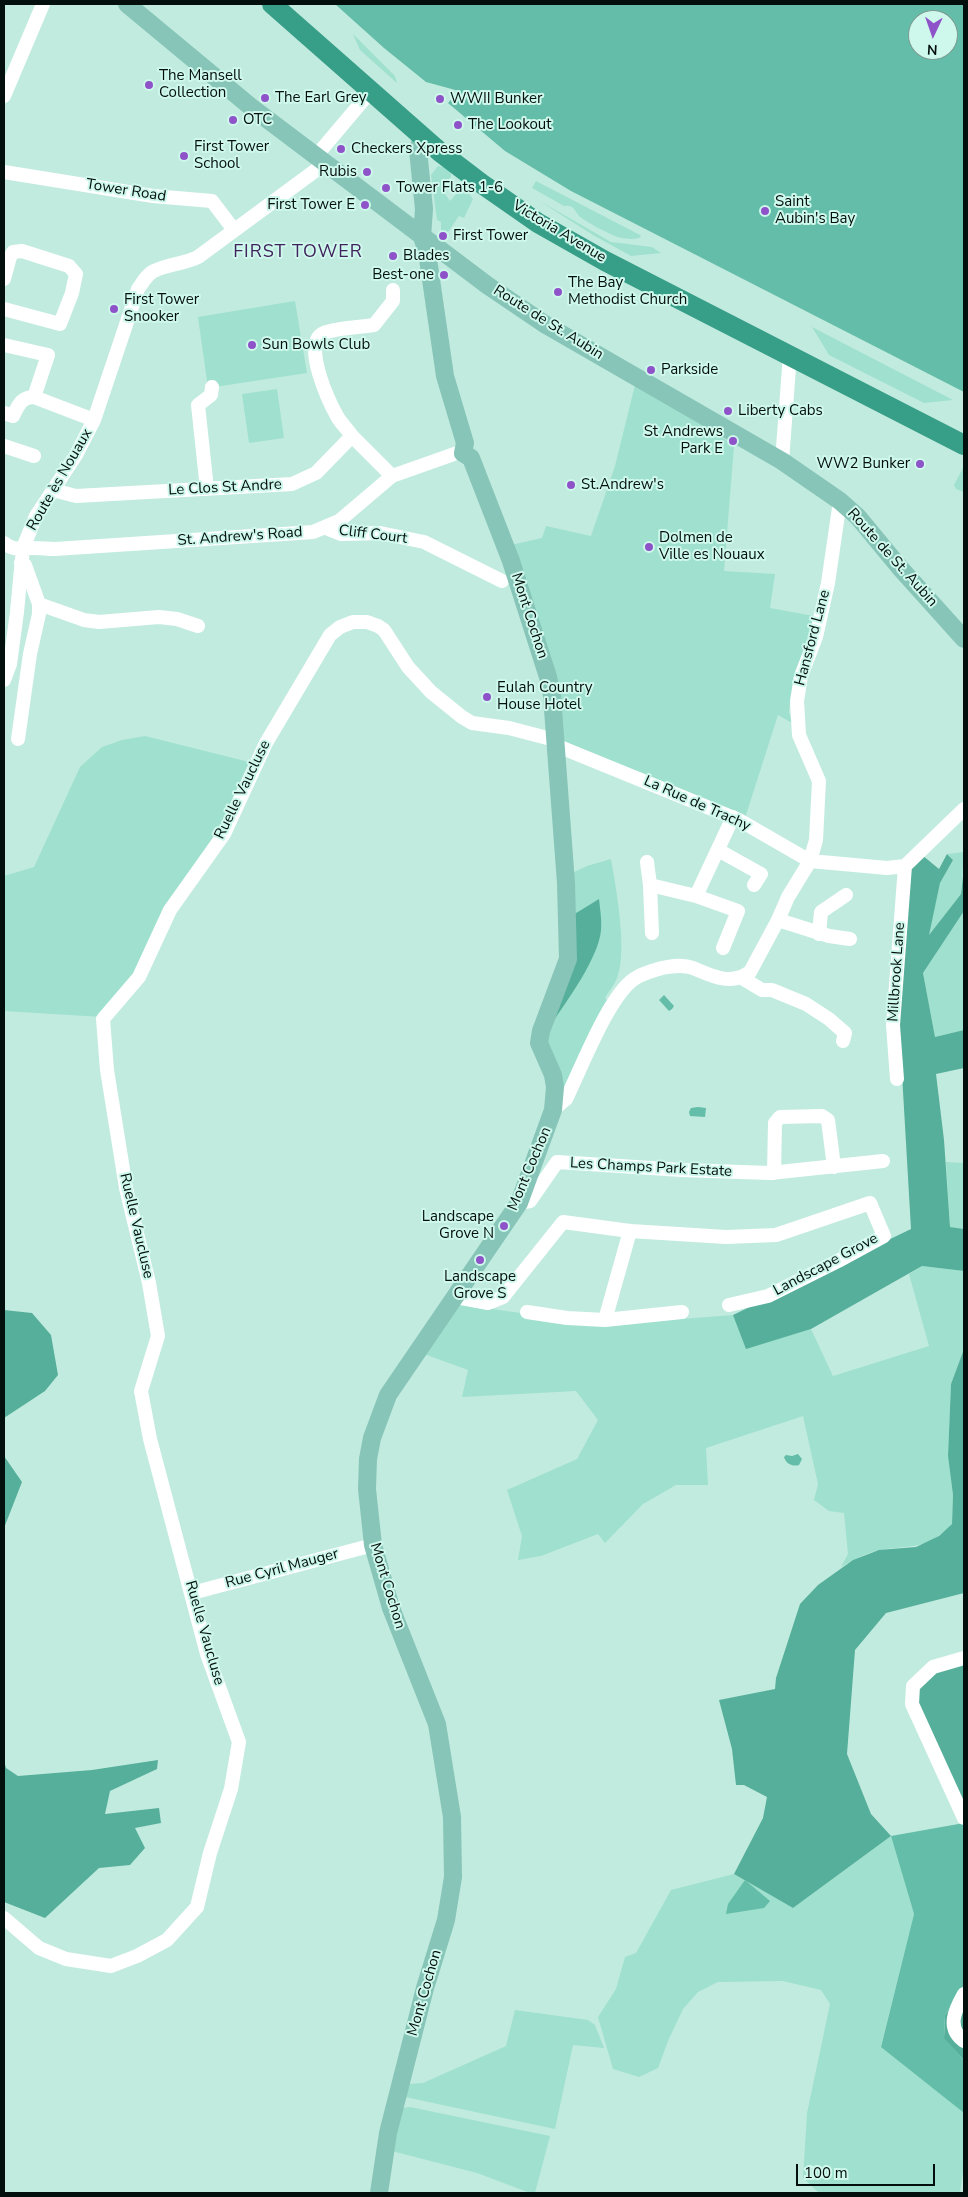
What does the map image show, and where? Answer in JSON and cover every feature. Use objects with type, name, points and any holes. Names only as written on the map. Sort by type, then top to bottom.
[{"type":"highway","name":"Victoria Avenue","points":[[272,4],[371,90],[542,214],[601,249],[964,436]]},
{"type":"highway","name":"Victoria Avenue","points":[[288,4],[426,131],[440,152],[482,184],[538,222],[605,261],[790,354],[964,445]]},
{"type":"main road","name":"Route de St. Aubin","points":[[127,4],[251,107],[322,159],[422,237],[546,325],[782,461],[840,501],[858,517],[901,569],[964,639]]},
{"type":"main road","name":"Mont Cochon","points":[[379,2193],[388,2133],[425,1988],[446,1920],[453,1877],[452,1818],[437,1724],[391,1608],[373,1545],[367,1489],[368,1458],[377,1422],[388,1395],[519,1203],[553,1110],[555,1087],[553,1075],[539,1043],[541,1031],[568,959],[566,882],[548,677],[511,561],[471,458],[463,453],[465,444],[445,376],[427,252],[422,237],[424,209],[418,150],[426,131]]},
{"type":"street","points":[[4,96],[43,4]]},
{"type":"street","name":"Route ès Nouaux","points":[[4,680],[10,664],[23,548],[36,516],[76,455],[94,420],[138,289],[147,276],[155,270],[188,262],[198,257],[322,159],[371,90]]},
{"type":"street","name":"Tower Road","points":[[4,172],[153,196],[212,201],[234,230]]},
{"type":"street","points":[[4,279],[13,252],[22,251],[69,266],[76,274],[72,293],[60,324],[4,309]]},
{"type":"street","points":[[392,476],[352,436],[338,418],[321,379],[314,346],[317,338],[325,332],[374,325],[393,301],[393,290]]},
{"type":"street","points":[[4,345],[48,355],[34,397]]},
{"type":"street","points":[[782,461],[790,354]]},
{"type":"street","points":[[207,489],[198,405],[211,395],[212,387]]},
{"type":"street","points":[[4,413],[13,416],[21,401],[27,397],[34,397],[94,420]]},
{"type":"street","name":"Le Clos St Andre","points":[[53,490],[76,496],[292,484],[316,473],[352,436]]},
{"type":"street","points":[[4,446],[34,456]]},
{"type":"street","name":"St. Andrew's Road","points":[[4,543],[11,549],[18,550],[23,548],[55,549],[277,536],[313,532],[326,528],[353,511],[392,476],[457,453],[463,453]]},
{"type":"street","name":"Hansford Lane","points":[[742,978],[750,972],[788,897],[810,861],[816,840],[819,781],[800,735],[797,701],[800,676],[816,637],[828,583],[840,501]]},
{"type":"street","name":"Cliff Court","points":[[326,528],[341,534],[380,532],[424,542],[502,581]]},
{"type":"street","points":[[18,738],[39,604],[25,565],[21,563]]},
{"type":"street","points":[[39,604],[84,620],[98,622],[158,617],[177,619],[198,626]]},
{"type":"street","name":"Ruelle Vaucluse","points":[[4,1918],[39,1948],[66,1959],[111,1966],[137,1956],[167,1940],[197,1907],[210,1853],[231,1789],[238,1742],[207,1654],[150,1439],[141,1391],[158,1336],[149,1283],[126,1188],[107,1070],[103,1019],[139,978],[170,910],[224,834],[266,743],[330,635],[340,627],[353,622],[367,622],[384,630],[408,667],[431,692],[472,723],[509,728],[555,742]]},
{"type":"street","name":"La Rue de Trachy","points":[[555,742],[733,817],[810,861],[887,868],[905,866]]},
{"type":"street","points":[[905,866],[964,809]]},
{"type":"street","points":[[696,896],[733,817]]},
{"type":"street","points":[[718,850],[760,874],[754,885]]},
{"type":"street","points":[[648,862],[652,933]]},
{"type":"street","name":"Millbrook Lane","points":[[897,1079],[893,1025],[905,866]]},
{"type":"street","points":[[650,885],[742,905],[723,948]]},
{"type":"street","points":[[819,934],[821,912],[846,895]]},
{"type":"street","points":[[778,920],[819,934],[850,939]]},
{"type":"street","points":[[553,1110],[566,1099],[612,1003],[632,980],[645,972],[676,965],[689,966],[721,979],[742,978],[762,990],[772,990],[806,1004],[829,1019],[845,1033],[843,1041]]},
{"type":"street","points":[[774,1173],[774,1123],[780,1117],[822,1116],[828,1120],[834,1166]]},
{"type":"street","name":"Les Champs Park Estate","points":[[519,1203],[530,1201],[557,1162],[682,1170],[774,1173],[883,1161]]},
{"type":"street","name":"Landscape Grove","points":[[456,1297],[488,1303],[504,1297],[563,1222],[630,1231],[726,1237],[776,1235],[870,1203],[884,1236],[768,1296],[729,1305]]},
{"type":"street","points":[[605,1320],[630,1231]]},
{"type":"street","points":[[528,1312],[567,1318],[605,1320],[682,1312]]},
{"type":"street","name":"Rue Cyril Mauger","points":[[192,1593],[373,1545]]},
{"type":"street","points":[[964,1658],[933,1667],[913,1686],[912,1704],[964,1818]]},
{"type":"street","points":[[964,1994],[954,2011],[953,2024],[960,2039],[964,2041]]},
{"type":"shaded area","name":"Saint Aubin's Bay","points":[[335,4],[964,4],[964,392],[571,191],[505,151],[448,103],[459,91],[426,82],[384,48]]},
{"type":"shaded area","points":[[353,34],[395,76],[397,83],[360,50]]},
{"type":"shaded area","points":[[438,166],[444,167],[451,173],[451,177],[442,185],[450,201],[463,186],[473,199],[464,218],[459,216],[448,232],[441,231],[441,222],[437,220],[431,175]]},
{"type":"shaded area","points":[[536,181],[641,237],[633,239],[621,238],[598,228],[579,216],[572,207],[564,206],[532,188]]},
{"type":"shaded area","points":[[538,200],[611,242],[652,247],[661,253],[631,256],[593,235]]},
{"type":"shaded area","name":"Sun Bowls Club","points":[[295,301],[307,373],[208,388],[198,317]]},
{"type":"shaded area","points":[[812,327],[953,400],[924,403],[829,355]]},
{"type":"shaded area","name":"St.Andrew's","points":[[635,385],[708,427],[734,446],[724,571],[775,574],[770,608],[814,616],[790,702],[789,712],[792,723],[778,715],[745,818],[560,743],[511,545],[542,538],[546,526],[591,536],[615,466]]},
{"type":"shaded area","points":[[277,389],[284,438],[249,443],[242,394]]},
{"type":"shaded area","points":[[964,466],[964,492],[956,489],[954,485]]},
{"type":"shaded area","points":[[145,736],[253,763],[221,833],[135,975],[102,1017],[4,1011],[4,876],[34,867],[80,767],[102,747],[122,740]]},
{"type":"shaded area","points":[[964,852],[961,894],[928,936],[940,883],[953,860],[947,854]]},
{"type":"shaded area","points":[[947,854],[953,860],[940,883],[929,935],[961,894],[964,867],[964,911],[923,973],[935,1037],[964,1030],[964,1068],[936,1074],[944,1140],[950,1227],[964,1229],[964,1271],[922,1266],[811,1329],[746,1349],[733,1315],[911,1229],[897,988],[908,869],[922,855],[939,869]]},
{"type":"shaded area","points":[[611,859],[621,934],[618,975],[605,998],[609,1003],[566,1089],[561,1093],[546,1039],[576,959],[570,874],[587,866]]},
{"type":"shaded area","points":[[599,899],[601,930],[595,953],[552,1023],[573,915]]},
{"type":"shaded area","points":[[964,911],[964,1030],[935,1037],[923,973]]},
{"type":"shaded area","points":[[664,995],[674,1006],[669,1011],[659,1000]]},
{"type":"shaded area","points":[[691,1108],[706,1108],[705,1117],[690,1116]]},
{"type":"shaded area","points":[[946,1162],[964,1163],[964,1229],[950,1227]]},
{"type":"shaded area","points":[[922,1266],[964,1271],[964,1349],[951,1384],[948,1456],[953,1495],[952,1524],[943,1533],[926,1543],[881,1550],[855,1559],[841,1567],[848,1554],[844,1513],[829,1511],[814,1500],[818,1484],[803,1416],[706,1448],[708,1485],[676,1485],[643,1504],[605,1543],[598,1534],[541,1556],[518,1560],[522,1536],[507,1490],[577,1459],[598,1420],[576,1391],[462,1397],[468,1370],[424,1354],[458,1304],[603,1325],[733,1315],[754,1346],[811,1329],[833,1376],[929,1346],[909,1274]]},
{"type":"shaded area","points":[[4,1310],[32,1313],[51,1335],[58,1375],[45,1391],[4,1418]]},
{"type":"shaded area","points":[[964,1349],[964,1593],[886,1613],[855,1650],[847,1754],[871,1814],[891,1836],[793,1908],[734,1874],[763,1818],[767,1797],[744,1785],[736,1785],[732,1749],[719,1700],[775,1689],[776,1678],[800,1604],[818,1585],[853,1560],[879,1550],[916,1547],[939,1536],[952,1524],[953,1495],[948,1456],[951,1384]]},
{"type":"shaded area","points":[[798,1454],[802,1459],[797,1466],[788,1463],[784,1457],[786,1455]]},
{"type":"shaded area","points":[[4,1456],[22,1482],[4,1528]]},
{"type":"shaded area","points":[[964,1658],[964,1818],[924,1731],[913,1686],[933,1667]]},
{"type":"shaded area","points":[[158,1760],[157,1769],[110,1791],[105,1814],[159,1808],[161,1823],[135,1828],[145,1848],[130,1865],[99,1868],[45,1918],[4,1902],[4,1761],[6,1768],[18,1776],[92,1770]]},
{"type":"shaded area","points":[[964,1823],[964,1987],[945,2015],[944,2038],[964,2060],[964,2113],[881,2047],[914,1914],[891,1836]]},
{"type":"shaded area","points":[[891,1836],[914,1914],[881,2046],[964,2113],[964,2164],[960,2193],[819,2193],[803,2178],[807,2113],[830,2004],[821,1990],[783,1981],[718,1982],[698,1992],[683,2009],[658,2068],[639,2077],[613,2069],[598,2017],[616,1989],[625,1957],[636,1953],[671,1890],[734,1874],[793,1908]]},
{"type":"shaded area","points":[[745,1880],[770,1901],[764,1908],[726,1914],[728,1904]]},
{"type":"shaded area","points":[[964,1987],[964,2060],[944,2039],[945,2015]]},
{"type":"shaded area","points":[[515,2010],[588,2020],[595,2025],[604,2048],[573,2045],[555,2129],[405,2097],[409,2084],[423,2083],[506,2046]]},
{"type":"shaded area","points":[[410,2107],[550,2136],[535,2193],[530,2193],[477,2173],[392,2151],[401,2108]]},
{"type":"place","name":"The Mansell Collection","points":[[149,85]]},
{"type":"place","name":"The Earl Grey","points":[[265,98]]},
{"type":"place","name":"WWII Bunker","points":[[440,99]]},
{"type":"place","name":"OTC","points":[[233,120]]},
{"type":"place","name":"The Lookout","points":[[458,125]]},
{"type":"place","name":"Checkers Xpress","points":[[341,149]]},
{"type":"place","name":"First Tower School","points":[[184,156]]},
{"type":"place","name":"Rubis","points":[[367,172]]},
{"type":"place","name":"Tower Flats 1-6","points":[[386,188]]},
{"type":"place","name":"First Tower E","points":[[365,205]]},
{"type":"place","name":"Saint Aubin's Bay","points":[[765,211]]},
{"type":"place","name":"First Tower","points":[[443,236]]},
{"type":"place","name":"Blades","points":[[393,256]]},
{"type":"place","name":"Best-one","points":[[444,275]]},
{"type":"place","name":"The Bay Methodist Church","points":[[558,292]]},
{"type":"place","name":"First Tower Snooker","points":[[114,309]]},
{"type":"place","name":"Sun Bowls Club","points":[[252,345]]},
{"type":"place","name":"Parkside","points":[[651,370]]},
{"type":"place","name":"Liberty Cabs","points":[[728,411]]},
{"type":"place","name":"St Andrews Park E","points":[[733,441]]},
{"type":"place","name":"WW2 Bunker","points":[[920,464]]},
{"type":"place","name":"St.Andrew's","points":[[571,485]]},
{"type":"place","name":"Dolmen de Ville es Nouaux","points":[[649,547]]},
{"type":"place","name":"Eulah Country House Hotel","points":[[487,697]]},
{"type":"place","name":"Landscape Grove N","points":[[504,1226]]},
{"type":"place","name":"Landscape Grove S","points":[[480,1260]]},
{"type":"district","name":"FIRST TOWER","points":[[298,253]]}]
